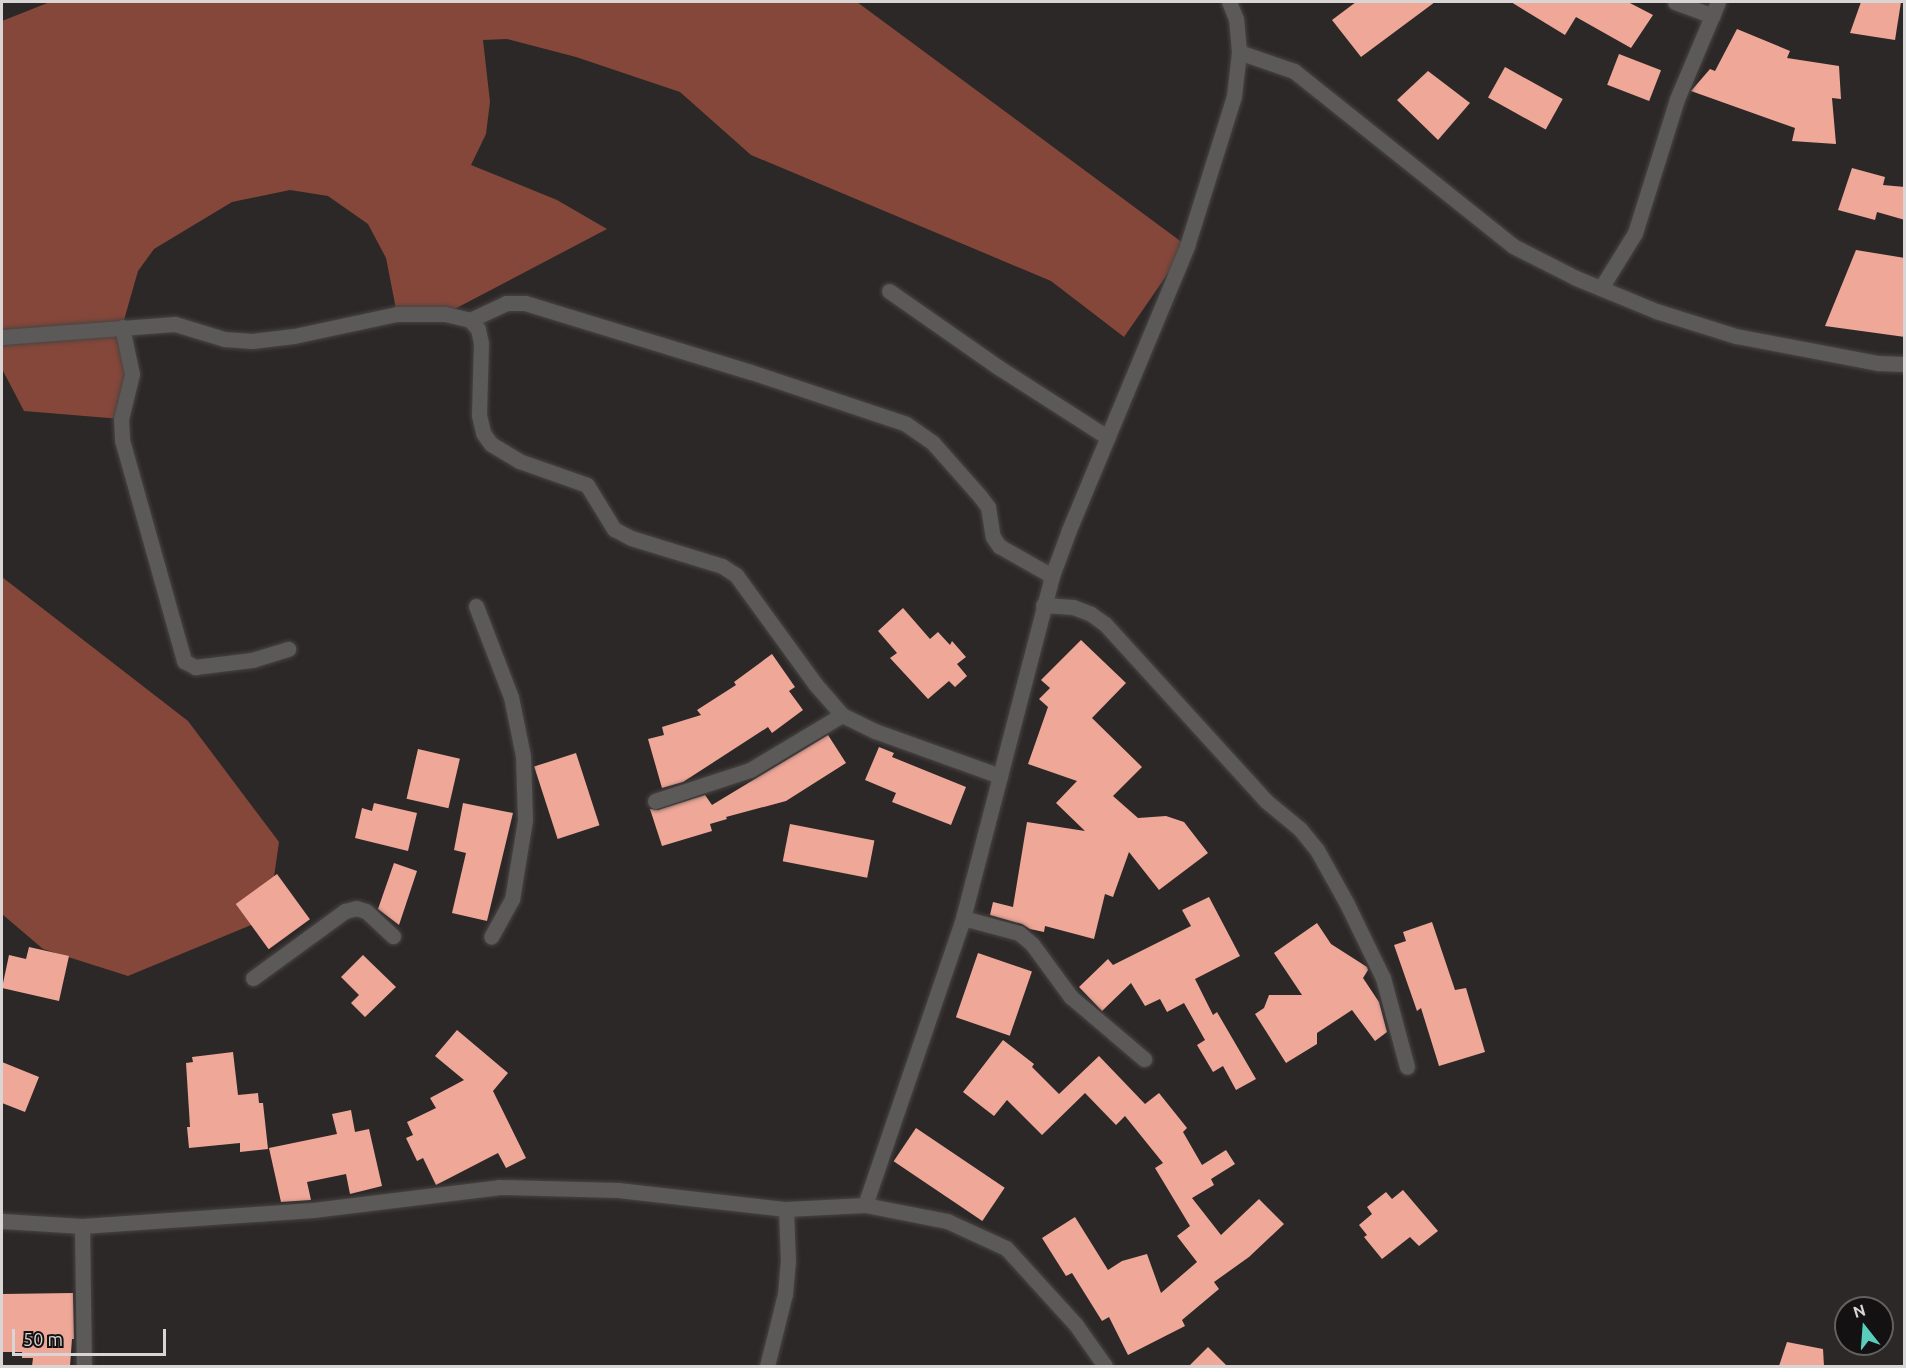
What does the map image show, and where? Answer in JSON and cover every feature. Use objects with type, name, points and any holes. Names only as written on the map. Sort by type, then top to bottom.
[{"type":"street","points":[[865,1206],[963,918],[1052,576],[1187,246],[1234,96],[1239,52],[1236,19],[1229,2]]},
{"type":"street","points":[[1601,288],[1635,233],[1677,99],[1715,9],[1675,2]]},
{"type":"street","points":[[1239,52],[1294,71],[1513,246],[1601,288],[1656,311],[1736,336],[1878,363],[1905,364]]},
{"type":"street","points":[[889,291],[998,367],[1107,437]]},
{"type":"street","points":[[470,320],[506,303],[525,303],[752,372],[906,424],[933,443],[979,495],[988,507],[993,537],[999,546],[1052,576]]},
{"type":"street","points":[[2,337],[175,324],[224,339],[252,341],[294,336],[397,314],[445,314],[470,320],[478,329],[481,343],[479,415],[483,433],[490,444],[519,461],[587,485],[614,529],[630,538],[722,566],[736,575],[816,685],[842,715],[875,731],[1000,777]]},
{"type":"street","points":[[122,327],[132,374],[122,419],[122,440],[184,661],[195,667],[252,660],[288,649]]},
{"type":"street","points":[[1043,605],[1074,607],[1091,614],[1105,624],[1266,801],[1300,829],[1317,850],[1347,904],[1383,978],[1407,1067]]},
{"type":"street","points":[[476,606],[511,697],[523,756],[525,820],[512,898],[491,937]]},
{"type":"street","points":[[656,801],[750,770],[842,715]]},
{"type":"street","points":[[253,978],[345,911],[356,908],[366,911],[393,936]]},
{"type":"street","points":[[963,918],[1019,933],[1032,945],[1071,997],[1144,1059]]},
{"type":"street","points":[[2,1221],[82,1226],[313,1210],[499,1187],[618,1190],[786,1209],[865,1206],[946,1221],[1006,1248],[1076,1325],[1104,1366]]},
{"type":"street","points":[[767,1366],[785,1294],[788,1262],[786,1209]]},
{"type":"street","points":[[82,1226],[84,1366]]},
{"type":"shaded area","points":[[50,2],[857,2],[1187,246],[1124,337],[1051,281],[751,155],[680,92],[576,57],[507,39],[483,40],[490,102],[486,134],[471,165],[557,200],[607,229],[445,314],[397,314],[386,258],[368,224],[328,196],[290,190],[232,202],[154,249],[138,271],[122,327],[129,355],[121,419],[24,411],[2,369],[2,21]]},
{"type":"shaded area","points":[[2,577],[188,721],[279,842],[268,918],[128,976],[43,949],[2,914]]},
{"type":"building","points":[[1356,2],[1435,2],[1361,57],[1332,20]]},
{"type":"building","points":[[1511,2],[1628,2],[1653,15],[1631,48],[1576,17],[1565,35]]},
{"type":"building","points":[[1861,2],[1901,2],[1895,40],[1850,33]]},
{"type":"building","points":[[1737,29],[1790,51],[1787,58],[1839,66],[1841,99],[1832,98],[1836,144],[1792,141],[1795,128],[1691,91],[1710,69],[1715,71]]},
{"type":"building","points":[[1619,54],[1661,70],[1649,101],[1607,85]]},
{"type":"building","points":[[1505,67],[1563,99],[1546,130],[1488,98]]},
{"type":"building","points":[[1428,71],[1470,103],[1438,140],[1397,100]]},
{"type":"building","points":[[1852,168],[1885,177],[1883,185],[1905,187],[1905,220],[1877,212],[1875,220],[1838,210]]},
{"type":"building","points":[[1856,250],[1905,258],[1905,337],[1825,326]]},
{"type":"building","points":[[903,608],[930,639],[938,632],[950,645],[952,641],[966,657],[957,664],[967,676],[955,687],[949,681],[928,699],[890,658],[897,653],[878,631]]},
{"type":"building","points":[[1081,640],[1126,683],[1092,718],[1142,767],[1113,796],[1138,818],[1166,816],[1184,822],[1208,853],[1159,890],[1129,852],[1113,897],[1105,894],[1094,939],[1045,926],[1044,932],[1030,929],[1022,924],[990,915],[993,902],[1013,907],[1027,822],[1085,831],[1056,803],[1077,781],[1028,764],[1048,707],[1039,699],[1050,688],[1041,680]]},
{"type":"building","points":[[772,654],[795,687],[789,691],[803,710],[772,733],[768,727],[683,782],[662,788],[648,739],[664,735],[662,727],[701,715],[697,710],[736,685],[734,682]]},
{"type":"building","points":[[828,735],[846,763],[786,801],[726,817],[727,819],[710,824],[712,831],[662,846],[650,809],[658,810],[705,795],[712,805]]},
{"type":"building","points":[[879,747],[894,753],[892,757],[966,787],[951,825],[892,802],[896,793],[865,780]]},
{"type":"building","points":[[418,749],[460,759],[448,808],[407,799]]},
{"type":"building","points":[[576,753],[599,825],[558,839],[534,767]]},
{"type":"building","points":[[374,803],[417,813],[408,851],[355,838],[362,808],[372,811]]},
{"type":"building","points":[[463,803],[513,813],[487,921],[452,913],[466,853],[454,850]]},
{"type":"building","points":[[790,824],[874,840],[867,878],[783,861]]},
{"type":"building","points":[[394,863],[417,871],[399,925],[378,909]]},
{"type":"building","points":[[277,874],[310,919],[269,949],[236,904]]},
{"type":"building","points":[[1209,897],[1240,956],[1195,979],[1213,1015],[1217,1012],[1256,1079],[1236,1090],[1223,1066],[1213,1072],[1197,1045],[1205,1040],[1184,1003],[1167,1012],[1160,999],[1145,1006],[1131,983],[1102,1011],[1079,987],[1108,959],[1113,965],[1191,926],[1182,910]]},
{"type":"building","points":[[1432,922],[1455,990],[1466,988],[1485,1052],[1439,1066],[1421,1008],[1417,1011],[1394,945],[1406,941],[1403,932]]},
{"type":"building","points":[[1317,923],[1331,944],[1367,967],[1368,970],[1363,978],[1379,1002],[1387,1032],[1375,1041],[1352,1010],[1317,1033],[1317,1044],[1286,1063],[1255,1014],[1264,1008],[1269,995],[1302,995],[1274,953]]},
{"type":"building","points":[[29,947],[69,956],[59,1001],[2,988],[9,955],[26,959]]},
{"type":"building","points":[[978,953],[1032,972],[1010,1036],[956,1017]]},
{"type":"building","points":[[363,955],[396,987],[365,1017],[351,1003],[359,995],[341,977]]},
{"type":"building","points":[[457,1030],[508,1073],[493,1091],[526,1158],[506,1168],[498,1153],[436,1185],[423,1158],[417,1161],[406,1138],[413,1135],[407,1122],[436,1108],[430,1098],[464,1080],[435,1056]]},
{"type":"building","points":[[1003,1040],[1034,1064],[1032,1067],[1059,1094],[1099,1056],[1145,1104],[1159,1093],[1187,1128],[1183,1132],[1202,1165],[1226,1150],[1235,1164],[1211,1179],[1214,1185],[1192,1198],[1221,1235],[1259,1199],[1284,1224],[1249,1257],[1214,1282],[1219,1289],[1182,1320],[1185,1326],[1128,1355],[1109,1317],[1102,1321],[1072,1273],[1066,1276],[1042,1238],[1075,1217],[1108,1270],[1122,1261],[1147,1254],[1161,1293],[1197,1262],[1177,1236],[1190,1226],[1155,1168],[1163,1163],[1125,1116],[1116,1125],[1085,1093],[1042,1135],[1007,1100],[994,1116],[963,1092]]},
{"type":"building","points":[[233,1052],[238,1095],[258,1093],[259,1103],[263,1103],[268,1149],[240,1152],[240,1143],[189,1148],[186,1063],[193,1062],[192,1057]]},
{"type":"building","points":[[2,1062],[39,1077],[25,1112],[2,1103]]},
{"type":"building","points":[[351,1110],[355,1132],[369,1129],[382,1186],[350,1194],[346,1174],[307,1182],[311,1200],[281,1202],[269,1148],[337,1134],[332,1114]]},
{"type":"building","points":[[916,1128],[1005,1188],[982,1221],[894,1161]]},
{"type":"building","points":[[1403,1190],[1438,1231],[1419,1246],[1410,1237],[1382,1259],[1364,1237],[1367,1235],[1359,1225],[1372,1214],[1367,1207],[1386,1192],[1392,1199]]},
{"type":"building","points":[[73,1293],[74,1339],[72,1339],[70,1366],[32,1366],[33,1358],[22,1358],[22,1352],[2,1352],[2,1294]]},
{"type":"building","points":[[1787,1342],[1823,1349],[1824,1366],[1779,1366]]},
{"type":"building","points":[[1208,1347],[1227,1366],[1189,1366]]}]
